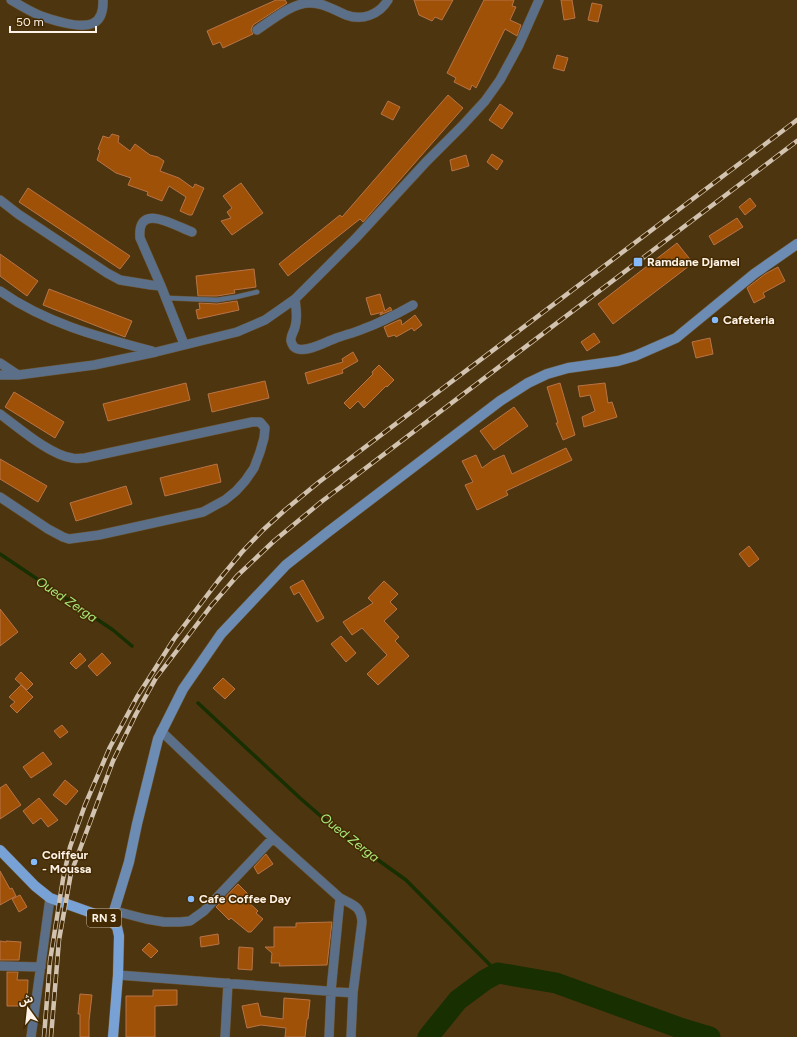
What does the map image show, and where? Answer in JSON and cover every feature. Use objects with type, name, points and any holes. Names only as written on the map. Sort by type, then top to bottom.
[{"type":"main road","points":[[111,921],[129,862],[137,824],[161,731],[183,689],[221,634],[286,565],[500,401],[528,383],[547,374],[568,368],[618,361],[635,356],[676,338],[754,274],[797,244]]},
{"type":"main road","name":"RN 3","points":[[0,850],[35,886],[50,898],[111,921],[117,927],[119,936],[118,975],[113,1037]]},
{"type":"street","points":[[11,0],[41,16],[85,26],[93,23],[101,16],[103,11],[103,0]]},
{"type":"street","points":[[257,30],[290,9],[301,4],[323,2],[346,15],[357,17],[373,15],[380,10],[388,0]]},
{"type":"street","points":[[0,375],[18,375],[94,365],[156,352],[237,332],[265,320],[295,299],[356,238],[485,101],[500,80],[519,45],[539,0]]},
{"type":"street","points":[[0,200],[18,214],[120,280],[161,286]]},
{"type":"street","points":[[184,344],[167,298],[140,238],[140,230],[144,220],[150,218],[169,222],[182,229],[192,232]]},
{"type":"street","points":[[0,291],[30,310],[61,324],[116,342],[156,352]]},
{"type":"street","points":[[295,299],[296,326],[291,342],[294,347],[299,349],[314,347],[363,329],[413,306]]},
{"type":"street","points":[[0,363],[18,375]]},
{"type":"street","points":[[0,414],[41,444],[62,455],[73,458],[85,458],[252,422],[260,422],[265,428],[264,438],[254,468],[245,481],[225,500],[203,512],[99,535],[69,539],[48,529],[0,497]]},
{"type":"street","points":[[161,731],[273,838],[340,898],[358,908],[362,916],[362,922],[353,993],[351,1037]]},
{"type":"street","points":[[115,911],[146,920],[164,922],[190,921],[204,911],[273,838]]},
{"type":"street","points":[[31,1037],[50,898]]},
{"type":"street","points":[[329,1037],[331,991],[340,898]]},
{"type":"street","points":[[0,966],[41,967]]},
{"type":"street","points":[[118,975],[353,993]]},
{"type":"street","points":[[225,1037],[228,983]]},
{"type":"lane","points":[[167,298],[217,300],[257,292]]},
{"type":"building","points":[[276,0],[285,0],[287,3],[253,25],[251,30],[253,34],[223,48],[220,42],[213,45],[207,31]]},
{"type":"building","points":[[414,0],[453,0],[442,20],[435,17],[432,21],[419,15]]},
{"type":"building","points":[[484,0],[514,0],[512,6],[516,7],[510,20],[521,25],[517,36],[505,29],[476,88],[472,85],[470,90],[454,82],[456,78],[447,73]]},
{"type":"building","points":[[561,0],[572,0],[575,18],[564,20]]},
{"type":"building","points":[[592,3],[602,5],[598,22],[588,20]]},
{"type":"building","points":[[557,55],[568,58],[564,71],[553,68]]},
{"type":"building","points":[[448,95],[463,108],[363,222],[360,219],[288,276],[279,264],[340,215],[342,217]]},
{"type":"building","points":[[388,101],[400,107],[393,120],[381,114]]},
{"type":"building","points":[[500,104],[513,113],[502,129],[489,120]]},
{"type":"building","points":[[112,134],[119,136],[118,142],[130,151],[135,144],[150,155],[158,157],[164,161],[160,171],[179,178],[193,188],[195,184],[204,188],[192,215],[180,211],[186,197],[169,186],[162,201],[147,195],[148,192],[128,185],[131,178],[116,173],[97,160],[100,151],[98,149],[103,136],[109,138]]},
{"type":"building","points":[[492,154],[503,161],[497,170],[487,162]]},
{"type":"building","points":[[466,155],[469,166],[452,171],[450,160]]},
{"type":"building","points":[[241,183],[263,213],[232,235],[221,221],[231,218],[227,212],[232,208],[223,196]]},
{"type":"building","points":[[28,188],[130,256],[120,269],[19,202]]},
{"type":"building","points":[[750,198],[756,206],[745,215],[739,207]]},
{"type":"building","points":[[737,218],[743,227],[714,245],[709,236]]},
{"type":"building","points":[[677,243],[693,263],[613,324],[598,304]]},
{"type":"building","points":[[0,254],[38,281],[27,296],[0,276]]},
{"type":"building","points":[[778,267],[785,281],[763,293],[765,297],[754,303],[747,288],[765,274]]},
{"type":"building","points":[[254,269],[256,287],[234,290],[235,293],[217,296],[198,296],[196,276]]},
{"type":"building","points":[[49,289],[132,321],[125,337],[43,305]]},
{"type":"building","points":[[380,294],[385,311],[390,307],[392,310],[380,315],[383,312],[371,315],[366,298]]},
{"type":"building","points":[[237,301],[239,310],[198,319],[196,310],[200,309],[199,303],[217,304]]},
{"type":"building","points":[[415,315],[422,325],[414,331],[412,328],[396,337],[395,335],[388,337],[384,327],[399,320],[401,320],[402,325]]},
{"type":"building","points":[[594,333],[600,342],[587,351],[581,342]]},
{"type":"building","points":[[710,338],[713,354],[696,358],[692,342]]},
{"type":"building","points":[[353,352],[358,361],[342,370],[343,373],[308,384],[305,373],[343,362],[342,359]]},
{"type":"building","points":[[379,365],[394,380],[364,408],[358,401],[350,409],[344,403],[373,374],[372,372]]},
{"type":"building","points":[[265,381],[269,398],[212,412],[208,394]]},
{"type":"building","points":[[186,383],[190,400],[108,421],[103,404]]},
{"type":"building","points":[[560,383],[575,435],[563,440],[556,423],[558,423],[547,387]]},
{"type":"building","points":[[605,383],[608,403],[612,402],[617,417],[584,427],[582,417],[595,411],[590,395],[580,397],[578,386]]},
{"type":"building","points":[[14,392],[64,422],[55,438],[5,407]]},
{"type":"building","points":[[514,407],[528,426],[494,450],[480,431]]},
{"type":"building","points":[[566,448],[572,460],[506,491],[508,495],[477,510],[465,485],[473,482],[462,461],[476,455],[482,468],[493,460],[504,455],[512,474]]},
{"type":"building","points":[[0,459],[47,486],[38,502],[0,479]]},
{"type":"building","points":[[217,464],[221,482],[165,496],[160,478]]},
{"type":"building","points":[[126,486],[132,504],[76,521],[70,503]]},
{"type":"building","points":[[749,546],[759,559],[749,567],[739,554]]},
{"type":"building","points":[[303,580],[324,618],[317,622],[299,592],[294,595],[290,587]]},
{"type":"building","points":[[384,581],[398,594],[390,602],[397,609],[384,621],[399,637],[395,641],[409,656],[378,685],[367,674],[387,655],[362,628],[352,635],[343,622],[373,603],[368,598]]},
{"type":"building","points":[[0,609],[18,632],[0,646]]},
{"type":"building","points":[[341,636],[356,653],[346,662],[331,644]]},
{"type":"building","points":[[80,653],[86,660],[76,669],[70,663]]},
{"type":"building","points":[[102,653],[111,663],[97,676],[88,666]]},
{"type":"building","points":[[21,672],[33,684],[27,690],[15,679]]},
{"type":"building","points":[[223,678],[235,689],[225,699],[213,688]]},
{"type":"building","points":[[21,685],[33,697],[17,713],[10,706],[15,702],[9,697]]},
{"type":"building","points":[[62,725],[68,732],[60,738],[54,731]]},
{"type":"building","points":[[43,752],[52,764],[31,778],[23,767]]},
{"type":"building","points":[[65,780],[78,791],[66,805],[53,795]]},
{"type":"building","points":[[6,784],[21,805],[0,819],[0,788]]},
{"type":"building","points":[[39,798],[58,820],[48,827],[41,818],[33,824],[23,811]]},
{"type":"building","points":[[266,854],[273,864],[258,874],[254,867]]},
{"type":"building","points":[[0,871],[10,889],[12,888],[16,896],[0,905]]},
{"type":"building","points":[[238,884],[251,897],[247,901],[258,911],[256,913],[263,919],[251,932],[248,932],[231,918],[229,920],[216,907]]},
{"type":"building","points":[[20,895],[27,907],[19,912],[12,899]]},
{"type":"building","points":[[332,922],[327,965],[279,966],[280,963],[271,963],[272,953],[265,947],[274,947],[274,927],[296,927],[296,923]]},
{"type":"building","points":[[218,934],[219,944],[201,947],[200,937]]},
{"type":"building","points":[[0,941],[21,942],[19,960],[0,960]]},
{"type":"building","points":[[149,943],[158,951],[151,958],[142,950]]},
{"type":"building","points":[[239,947],[253,948],[252,970],[238,969]]},
{"type":"building","points":[[7,972],[18,972],[17,980],[28,980],[27,1006],[7,1006]]},
{"type":"building","points":[[153,990],[177,990],[177,1005],[155,1006],[155,1037],[126,1037],[126,996],[153,996]]},
{"type":"building","points":[[80,994],[92,995],[89,1037],[80,1037],[80,1014],[78,1014]]},
{"type":"building","points":[[284,998],[310,1000],[305,1037],[285,1037],[286,1028],[261,1025],[247,1028],[242,1006],[258,1003],[261,1016],[283,1019]]},
{"type":"waterway","name":"Oued Zerga","points":[[0,554],[113,630],[132,646]]},
{"type":"waterway","name":"Oued Zerga","points":[[198,703],[300,798],[339,832],[406,880],[498,973]]},
{"type":"waterway","points":[[428,1037],[458,1000],[485,980],[498,973],[556,983],[680,1028],[710,1037]]},
{"type":"railway","points":[[44,1037],[50,961],[63,879],[70,847],[85,805],[110,747],[137,697],[174,639],[218,581],[263,530],[319,482],[797,120]]},
{"type":"railway","points":[[51,1037],[59,940],[71,873],[113,761],[136,714],[156,678],[211,606],[237,576],[274,541],[321,502],[797,141]]},
{"type":"place","name":"Ramdane Djamel","points":[[638,262]]},
{"type":"place","name":"Cafeteria","points":[[715,320]]},
{"type":"place","name":"Coiffeur - Moussa","points":[[34,862]]},
{"type":"place","name":"Cafe Coffee Day","points":[[191,899]]}]
